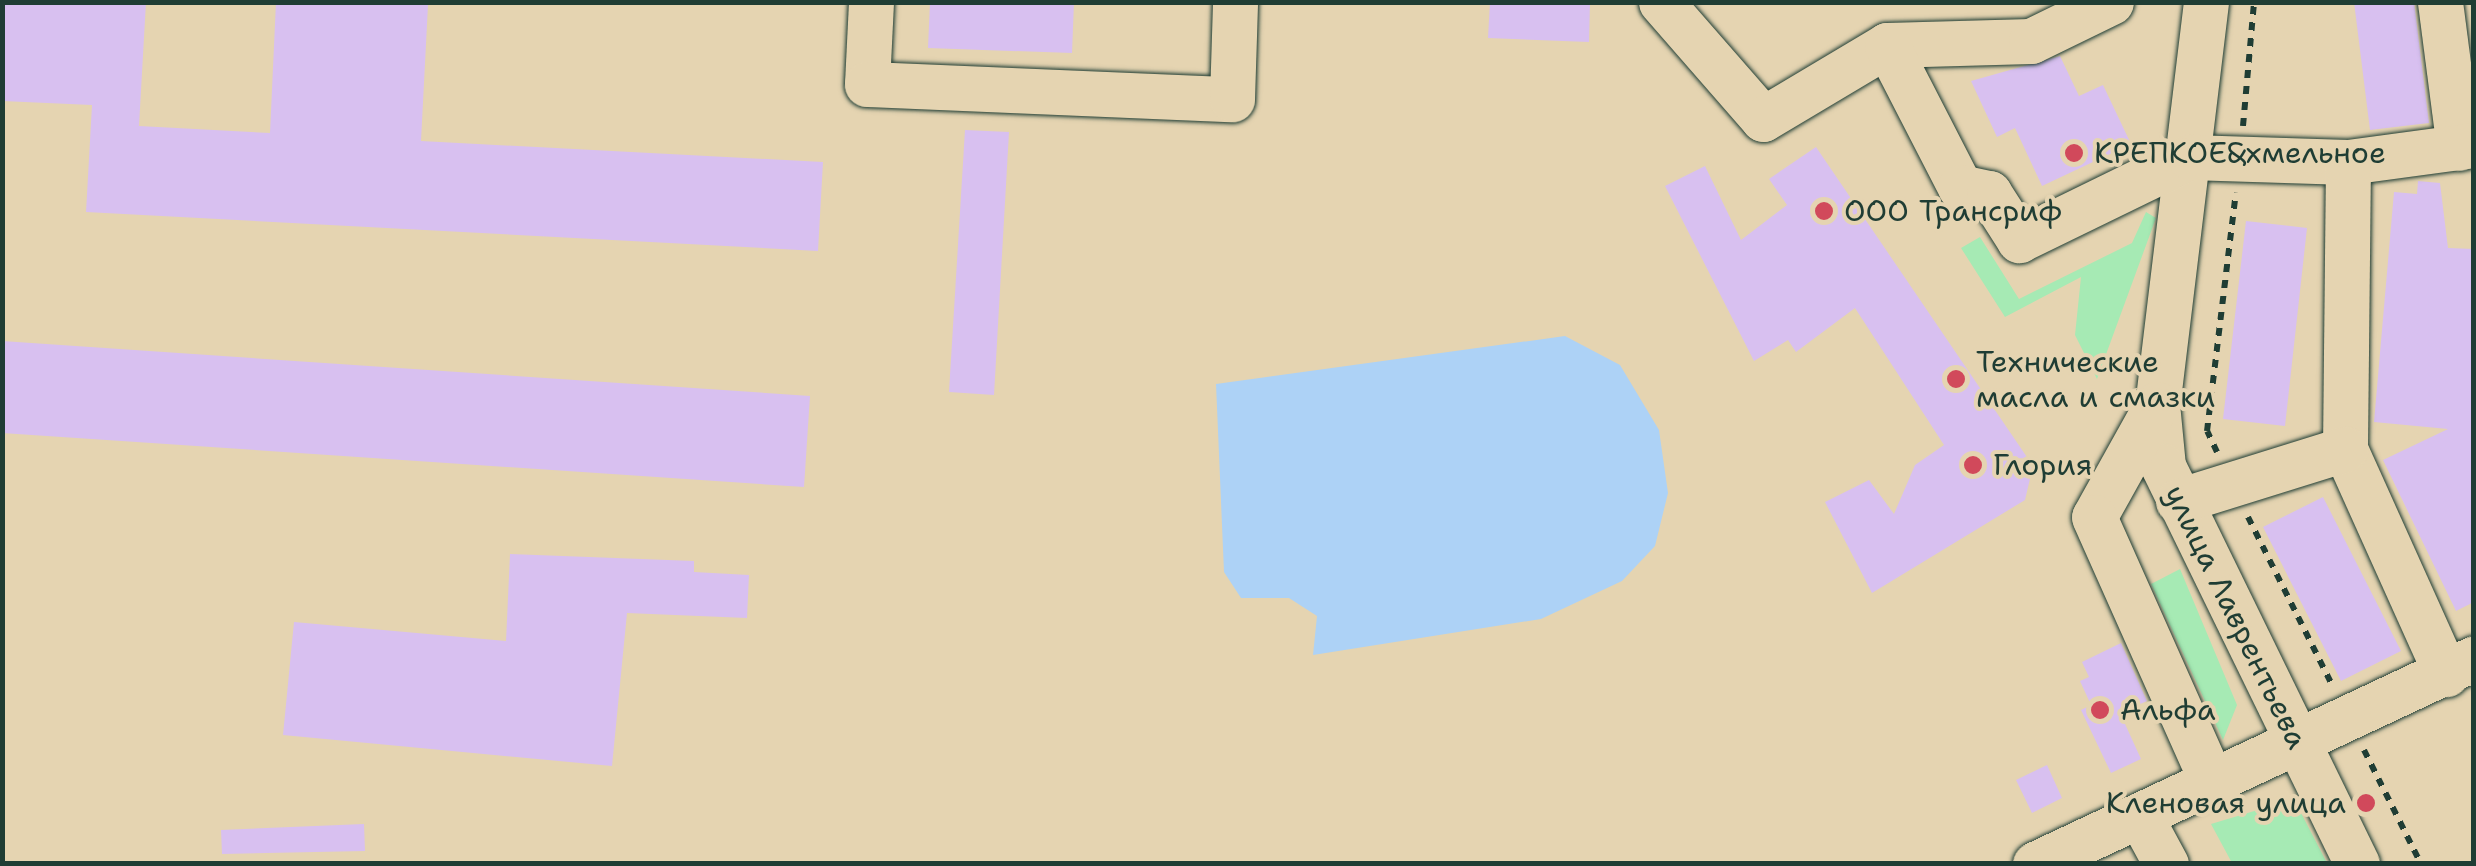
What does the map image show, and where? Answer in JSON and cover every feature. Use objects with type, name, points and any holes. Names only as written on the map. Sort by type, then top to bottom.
[{"type":"street","points":[[871,2],[867,84],[1232,99],[1235,2]]},
{"type":"street","points":[[1661,2],[1762,118],[1887,44],[2031,41],[2111,2]]},
{"type":"street","name":"улица Лаврентьева","points":[[2206,2],[2156,404],[2163,466],[2357,864]]},
{"type":"street","points":[[1887,44],[1960,187],[1989,193],[2019,240],[2189,157],[2348,162],[2466,146],[2440,2]]},
{"type":"street","points":[[2035,864],[2460,666],[2345,449],[2348,162]]},
{"type":"street","points":[[2156,404],[2094,516],[2212,782]]},
{"type":"street","points":[[2178,501],[2345,449]]},
{"type":"street","points":[[2140,816],[2166,864]]},
{"type":"green space","points":[[2146,212],[2156,218],[2097,379],[2075,335],[2081,277],[2005,317],[1961,248],[1980,237],[2019,299],[2132,243]]},
{"type":"green space","points":[[2180,569],[2237,705],[2223,740],[2151,584]]},
{"type":"green space","points":[[2271,806],[2301,813],[2327,863],[2232,863],[2211,824]]},
{"type":"water","points":[[1565,336],[1620,365],[1659,430],[1668,493],[1655,546],[1622,581],[1541,619],[1313,655],[1317,616],[1289,598],[1241,598],[1224,572],[1216,384]]},
{"type":"building","points":[[2,2],[146,2],[139,126],[270,133],[276,2],[428,5],[421,141],[823,162],[818,251],[86,212],[92,105],[2,101]]},
{"type":"building","points":[[930,2],[1074,2],[1072,53],[928,48]]},
{"type":"building","points":[[1490,2],[1590,2],[1589,42],[1488,38]]},
{"type":"building","points":[[2354,2],[2414,2],[2429,123],[2370,130]]},
{"type":"building","points":[[2060,56],[2079,96],[2103,85],[2131,144],[2042,186],[2015,128],[1997,137],[1971,81]]},
{"type":"building","points":[[965,130],[1009,132],[994,395],[949,392]]},
{"type":"building","points":[[1816,147],[2033,466],[2025,500],[1872,593],[1825,502],[1869,480],[1894,514],[1915,465],[1944,445],[1855,308],[1796,352],[1788,340],[1754,361],[1665,186],[1705,166],[1741,240],[1787,205],[1769,179]]},
{"type":"building","points":[[2418,181],[2440,183],[2448,248],[2474,249],[2474,602],[2456,611],[2383,460],[2448,429],[2374,422],[2394,192],[2417,194]]},
{"type":"building","points":[[2246,221],[2307,228],[2285,426],[2223,419]]},
{"type":"building","points":[[2,341],[810,396],[804,487],[2,433]]},
{"type":"building","points":[[2323,497],[2401,651],[2341,681],[2263,527]]},
{"type":"building","points":[[510,554],[694,561],[694,572],[749,575],[747,618],[627,613],[612,766],[283,735],[294,622],[506,641]]},
{"type":"building","points":[[2121,643],[2147,701],[2120,713],[2141,759],[2111,773],[2081,710],[2091,705],[2080,681],[2089,677],[2082,662]]},
{"type":"building","points":[[2047,765],[2062,798],[2032,813],[2016,780]]},
{"type":"building","points":[[364,824],[365,851],[222,854],[221,830]]},
{"type":"place","name":"КРЕПКОЕ&хмельное","points":[[2074,153]]},
{"type":"place","name":"ООО Трансриф","points":[[1824,211]]},
{"type":"place","name":"Технические масла и смазки","points":[[1956,379]]},
{"type":"place","name":"Глория","points":[[1973,465]]},
{"type":"place","name":"Альфа","points":[[2100,710]]},
{"type":"place","name":"Кленовая улица","points":[[2366,803]]}]
